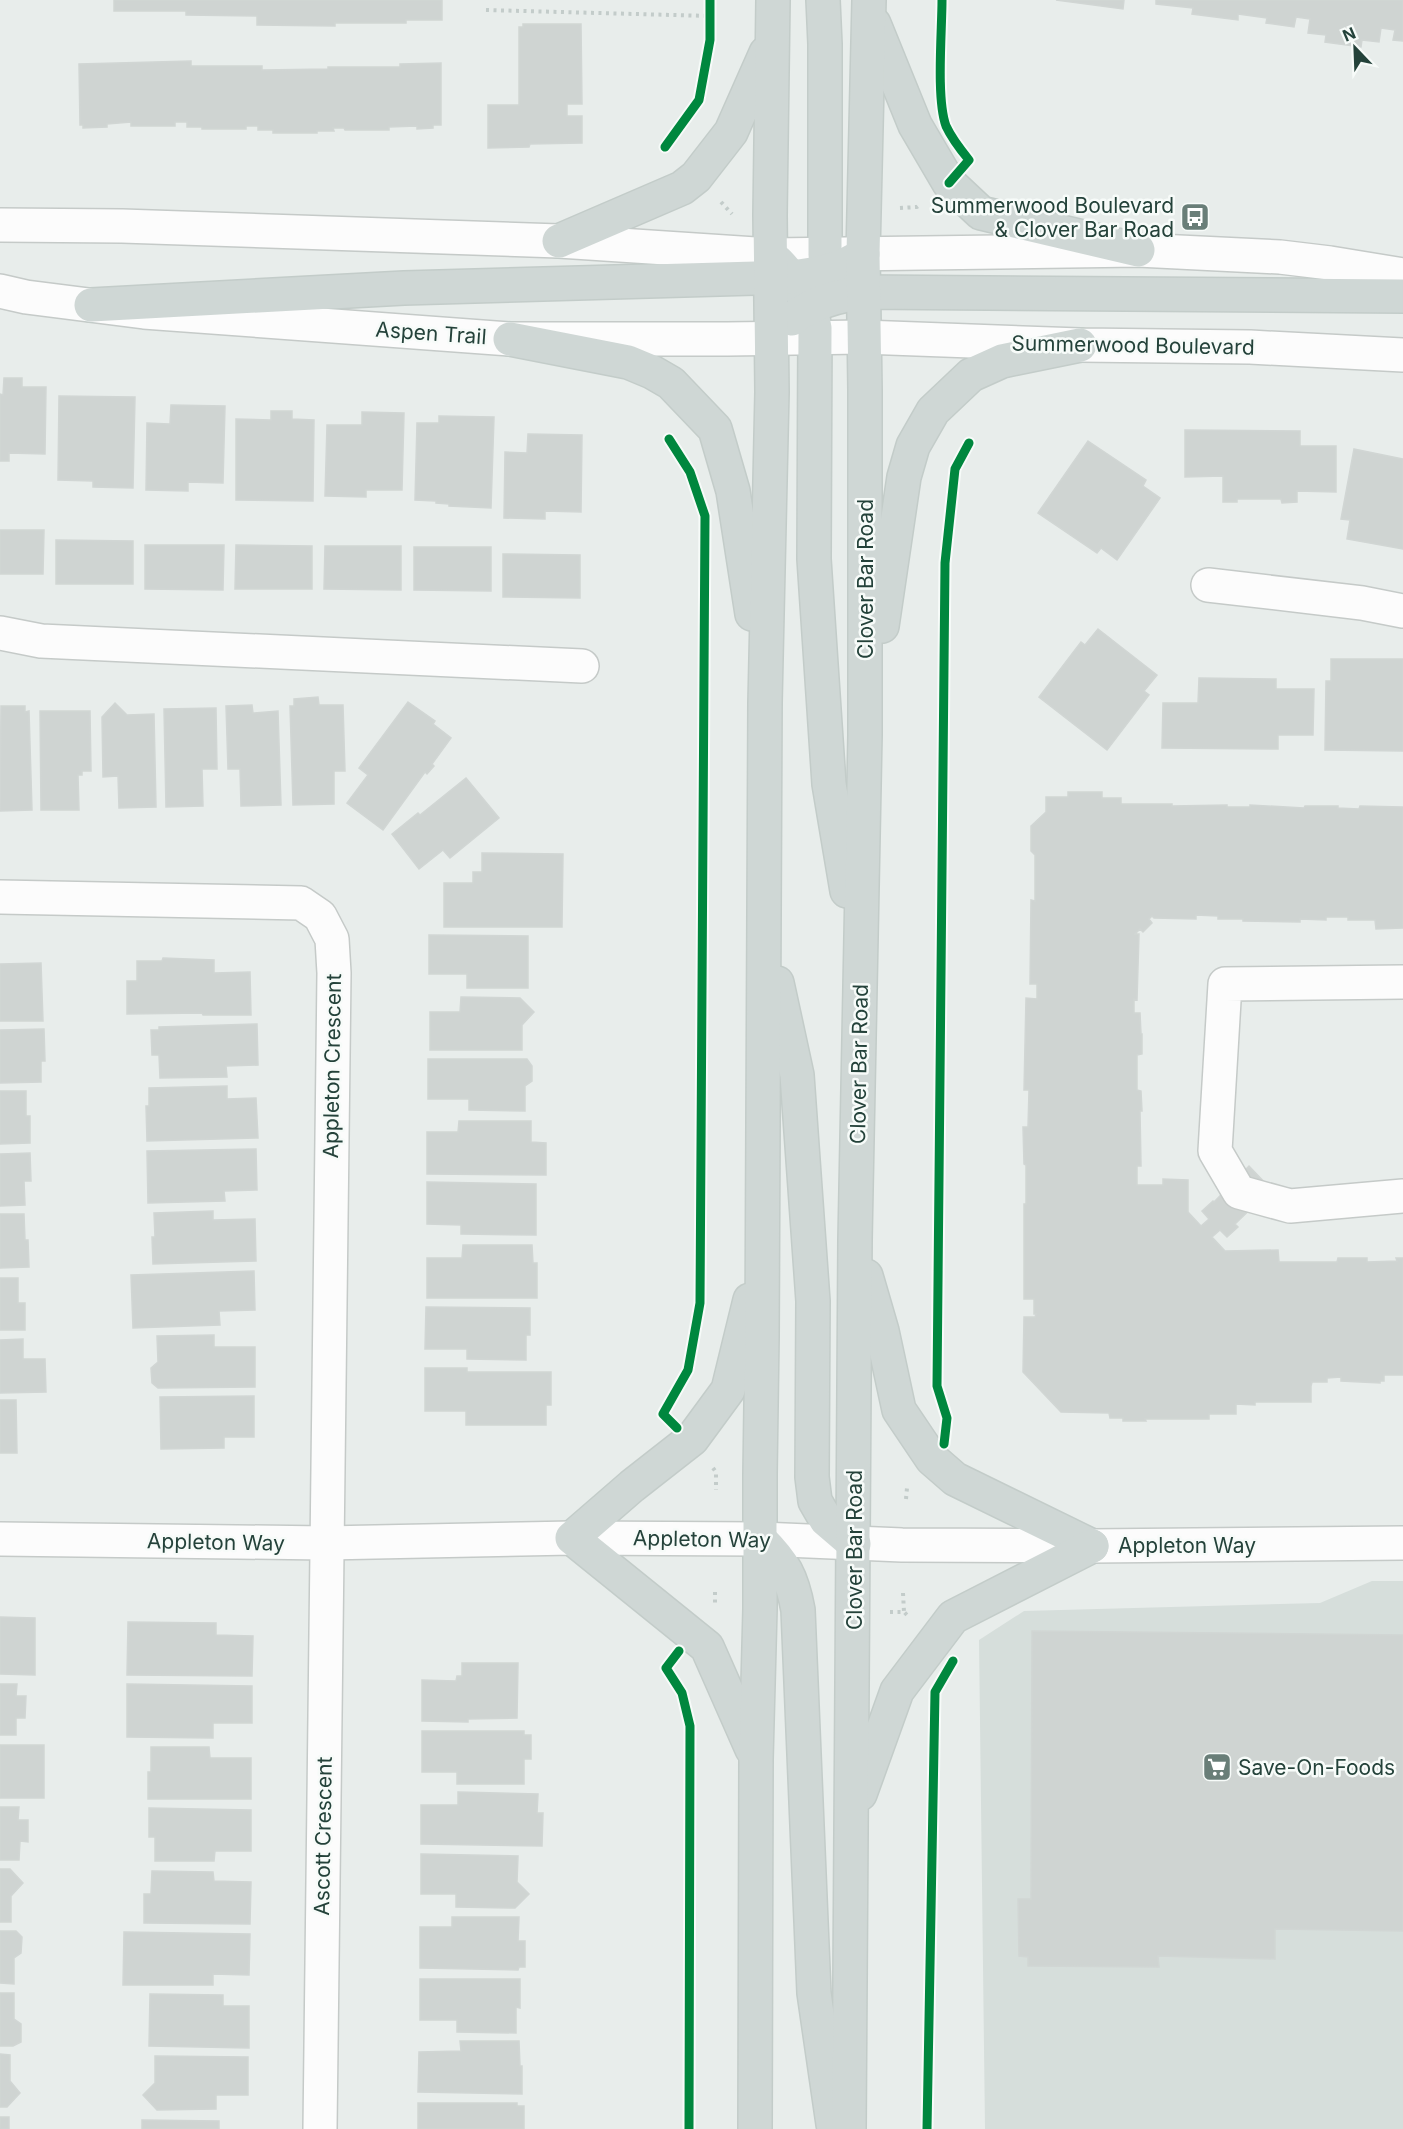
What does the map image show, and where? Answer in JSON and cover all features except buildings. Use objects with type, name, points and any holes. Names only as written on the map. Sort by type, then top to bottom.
[{"type":"main road","points":[[755,2129],[765,703],[772,392],[771,338],[778,270],[773,0]]},
{"type":"main road","points":[[823,0],[825,44],[821,294],[814,559],[829,784],[861,974]]},
{"type":"main road","points":[[869,5],[915,125],[948,183],[981,213],[1138,250]]},
{"type":"main road","name":"Clover Bar Road","points":[[849,2129],[855,1544],[855,1240],[865,735],[863,254],[869,5]]},
{"type":"main road","points":[[559,241],[682,188],[696,177],[731,132],[772,40]]},
{"type":"main road","points":[[771,338],[863,254]]},
{"type":"main road","points":[[91,305],[778,270],[821,294],[836,316],[863,337]]},
{"type":"main road","points":[[821,294],[863,292],[1403,296]]},
{"type":"main road","points":[[510,339],[628,362],[652,372],[671,383],[715,429],[733,491],[765,703]]},
{"type":"main road","points":[[865,735],[904,477],[913,446],[933,411],[971,375],[1002,361],[1080,345]]},
{"type":"main road","points":[[764,924],[797,1075],[813,1301],[812,1477],[815,1501],[826,1520],[855,1544]]},
{"type":"main road","points":[[855,1240],[882,1331],[899,1410],[932,1459],[955,1479],[1092,1546]]},
{"type":"main road","points":[[756,1759],[706,1647],[572,1538],[632,1486],[692,1439],[728,1390],[762,1250]]},
{"type":"main road","points":[[760,1539],[777,1555],[787,1569],[794,1587],[798,1610],[814,1993],[833,2129]]},
{"type":"main road","points":[[851,1818],[897,1691],[953,1617],[1092,1546]]},
{"type":"street","points":[[0,225],[122,226],[559,241],[778,270],[821,294]]},
{"type":"street","points":[[863,254],[1138,250],[1280,257],[1329,262],[1403,275]]},
{"type":"street","name":"Aspen Trail","points":[[0,291],[144,312],[510,339],[771,338]]},
{"type":"street","name":"Summerwood Boulevard","points":[[863,337],[1080,345],[1250,347],[1403,355]]},
{"type":"street","points":[[1208,585],[1362,603],[1403,611]]},
{"type":"street","points":[[0,633],[41,641],[582,666]]},
{"type":"street","name":"Appleton Crescent","points":[[0,897],[301,903],[320,916],[332,939],[334,974],[326,1543]]},
{"type":"street","points":[[1403,982],[1225,984],[1215,1151],[1239,1192],[1290,1206],[1403,1196]]},
{"type":"street","name":"Appleton Way","points":[[0,1539],[326,1543],[572,1538],[760,1539],[855,1544],[1092,1546],[1403,1544]]},
{"type":"street","name":"Ascott Crescent","points":[[320,2129],[326,1543]]},
{"type":"path","points":[[486,10],[710,16]]},
{"type":"path","points":[[893,208],[917,207]]},
{"type":"path","points":[[716,1472],[716,1490]]},
{"type":"path","points":[[906,1499],[908,1483]]},
{"type":"path","points":[[715,1592],[715,1608]]},
{"type":"path","points":[[883,1612],[904,1612],[903,1593]]},
{"type":"shaded area","points":[[1372,1581],[1403,1581],[1403,2129],[985,2129],[979,1640],[1024,1611],[1320,1603]]},
{"type":"cycle path","points":[[665,147],[699,100],[710,40],[710,0]]},
{"type":"cycle path","points":[[942,0],[940,82],[943,114],[951,135],[969,160],[949,183]]},
{"type":"cycle path","points":[[669,439],[690,472],[705,516],[700,1303],[688,1370],[663,1414],[677,1428]]},
{"type":"cycle path","points":[[944,1444],[947,1418],[937,1386],[945,563],[955,469],[969,443]]},
{"type":"cycle path","points":[[679,1651],[666,1668],[682,1693],[690,1726],[689,2129]]},
{"type":"cycle path","points":[[927,2129],[935,1692],[953,1661]]},
{"type":"place","name":"Summerwood Boulevard & Clover Bar Road","points":[[1195,217]]},
{"type":"place","name":"Save-On-Foods","points":[[1217,1767]]}]
